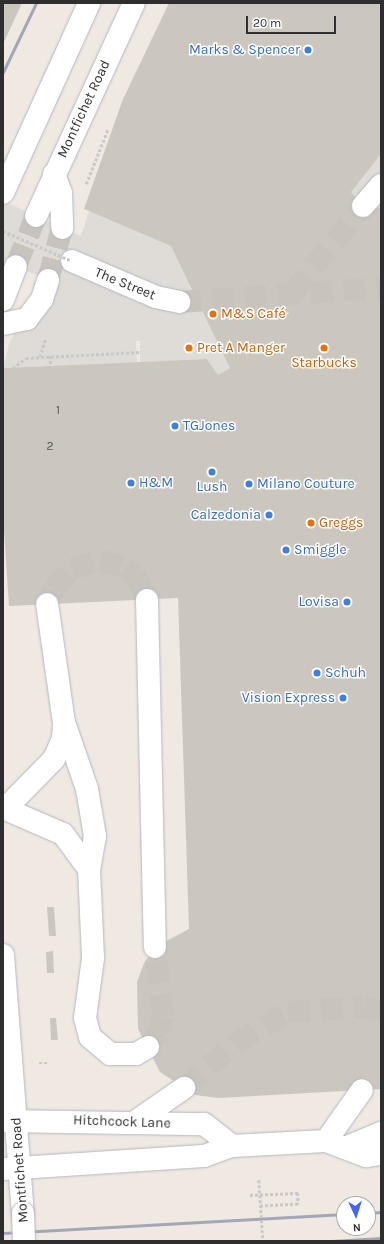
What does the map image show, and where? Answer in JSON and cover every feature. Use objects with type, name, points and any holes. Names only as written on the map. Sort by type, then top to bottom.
[{"type":"street","points":[[3,193],[89,3]]},
{"type":"street","name":"Montfichet Road","points":[[36,216],[54,174],[134,3]]},
{"type":"street","points":[[54,174],[61,193],[62,228]]},
{"type":"street","points":[[363,206],[381,185]]},
{"type":"street","name":"The Street","points":[[72,261],[156,297],[179,302]]},
{"type":"street","points":[[3,300],[16,266]]},
{"type":"street","points":[[3,324],[27,319],[42,299],[48,280]]},
{"type":"street","points":[[147,600],[155,947]]},
{"type":"street","points":[[47,604],[64,723],[87,789],[95,836],[89,869],[93,958],[86,1028],[96,1044],[110,1054],[136,1054],[148,1047]]},
{"type":"street","points":[[64,723],[63,740],[54,759],[4,808],[63,834],[89,869]]},
{"type":"street","name":"Montfichet Road","points":[[3,956],[11,1168],[23,1213],[24,1241]]},
{"type":"street","points":[[135,1122],[184,1088]]},
{"type":"street","points":[[336,1144],[362,1090]]},
{"type":"street","name":"Hitchcock Lane","points":[[10,1121],[204,1124],[232,1146]]},
{"type":"street","points":[[11,1168],[204,1156],[232,1146],[336,1144],[381,1133]]},
{"type":"street","points":[[336,1144],[366,1156],[381,1154]]},
{"type":"path","points":[[3,231],[72,261]]},
{"type":"path","points":[[14,368],[26,358],[140,352]]},
{"type":"path","points":[[50,356],[51,366]]},
{"type":"path","points":[[150,372],[159,368]]},
{"type":"path","points":[[259,1180],[263,1241]]},
{"type":"path","points":[[250,1195],[298,1193],[298,1204],[261,1206]]},
{"type":"shaded area","points":[[381,154],[381,306],[261,349],[218,375],[207,359],[140,362],[140,341],[136,341],[137,362],[3,368],[9,344],[15,333],[30,327],[51,281],[3,261],[3,201],[81,236],[89,211],[143,234],[294,255]]},
{"type":"building","points":[[3,3],[22,3],[3,44]]},
{"type":"building","points":[[169,3],[381,3],[381,154],[351,192],[363,206],[381,208],[381,1089],[218,1098],[195,1095],[160,1072],[138,1029],[137,982],[144,963],[155,947],[189,929],[178,598],[9,606],[3,515],[3,368],[207,359],[218,375],[230,368],[171,246],[84,209],[123,99]]},
{"type":"building","points":[[47,907],[54,907],[56,936],[49,936]]},
{"type":"building","points":[[53,951],[54,973],[47,973],[46,952]]},
{"type":"building","points":[[50,1018],[56,1018],[58,1040],[51,1040]]},
{"type":"tunnel","points":[[293,293],[363,206]]},
{"type":"tunnel","points":[[16,266],[36,216]]},
{"type":"tunnel","points":[[48,280],[62,228]]},
{"type":"tunnel","points":[[179,302],[381,288]]},
{"type":"tunnel","points":[[47,604],[53,590],[72,569],[100,560],[125,567],[135,575],[147,600]]},
{"type":"tunnel","points":[[148,1047],[159,1032],[163,1016],[155,947]]},
{"type":"tunnel","points":[[184,1088],[236,1043],[288,1012],[364,1007],[381,1012]]},
{"type":"railway","points":[[3,72],[36,3]]},
{"type":"railway","points":[[376,1212],[381,1212]]},
{"type":"railway","points":[[3,1233],[336,1214]]},
{"type":"railway","points":[[332,1241],[381,1238]]},
{"type":"place","name":"Marks & Spencer","points":[[308,50]]},
{"type":"place","name":"M&S Café","points":[[213,314]]},
{"type":"place","name":"Pret A Manger","points":[[189,348]]},
{"type":"place","name":"Starbucks","points":[[324,348]]},
{"type":"place","name":"TGJones","points":[[175,426]]},
{"type":"place","name":"Lush","points":[[212,472]]},
{"type":"place","name":"H&M","points":[[131,483]]},
{"type":"place","name":"Milano Couture","points":[[249,484]]},
{"type":"place","name":"Calzedonia","points":[[269,515]]},
{"type":"place","name":"Greggs","points":[[311,523]]},
{"type":"place","name":"Smiggle","points":[[286,550]]},
{"type":"place","name":"Lovisa","points":[[347,602]]},
{"type":"place","name":"Schuh","points":[[317,673]]},
{"type":"place","name":"Vision Express","points":[[343,698]]}]
